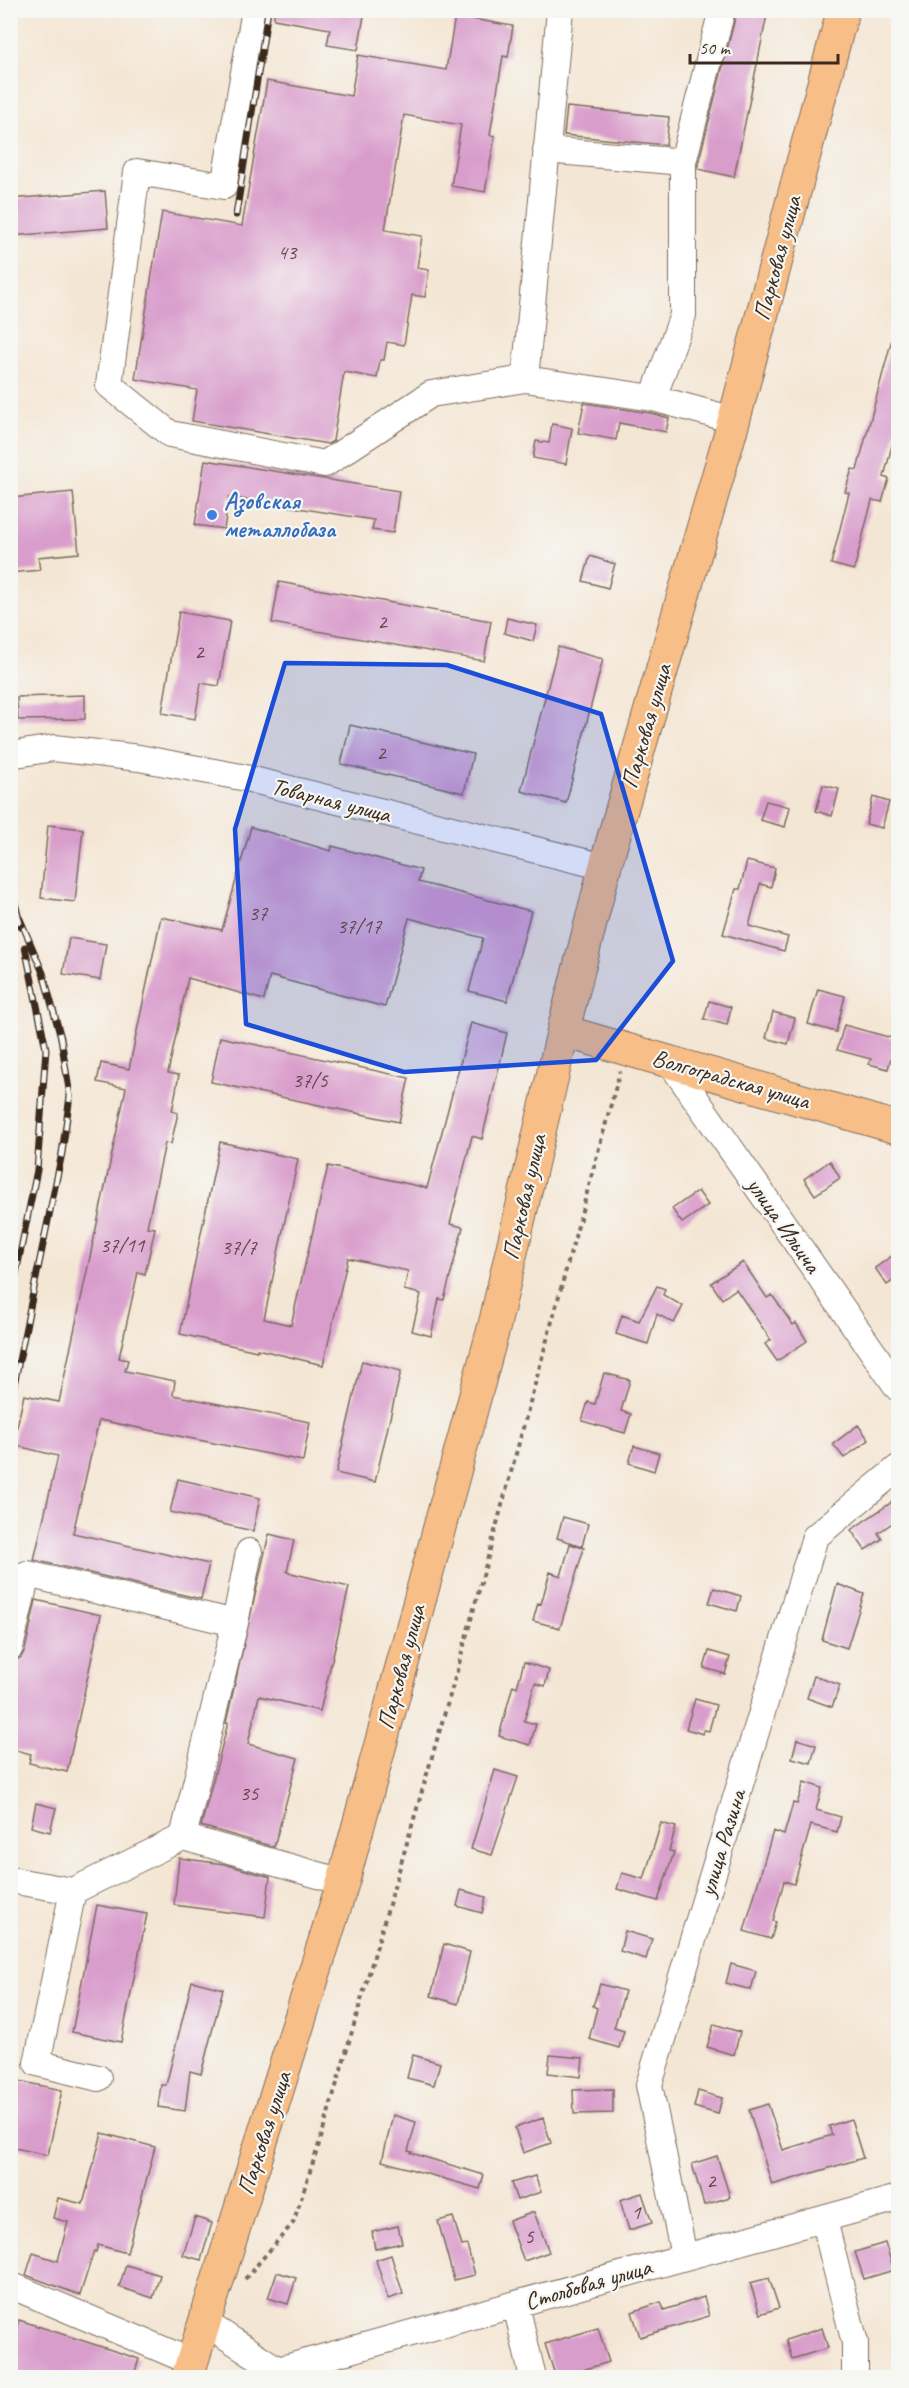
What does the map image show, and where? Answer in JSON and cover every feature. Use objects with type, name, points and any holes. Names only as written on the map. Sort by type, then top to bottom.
[{"type":"main road","name":"Парковая улица","points":[[190,2370],[343,1882],[494,1327],[563,1031],[605,867],[735,420],[843,10]]},
{"type":"main road","name":"Волгоградская улица","points":[[563,1031],[626,1047],[670,1062],[898,1128]]},
{"type":"street","points":[[255,10],[224,186],[137,172],[109,385],[170,434],[325,464],[431,394],[525,378],[653,398],[735,420]]},
{"type":"street","points":[[525,378],[560,10]]},
{"type":"street","points":[[653,398],[683,315],[683,162],[722,10]]},
{"type":"street","points":[[546,150],[683,162]]},
{"type":"street","name":"Товарная улица","points":[[10,755],[54,748],[139,758],[241,777],[605,867]]},
{"type":"street","name":"улица Ильича","points":[[670,1062],[898,1388]]},
{"type":"street","name":"улица Разина","points":[[684,2256],[649,2085],[815,1537],[898,1468]]},
{"type":"street","points":[[183,1838],[235,1623],[249,1552]]},
{"type":"street","points":[[10,1647],[27,1574],[235,1623]]},
{"type":"street","points":[[10,1880],[73,1891],[183,1838],[343,1882]]},
{"type":"street","points":[[73,1891],[37,2063],[98,2078]]},
{"type":"street","name":"Столбовая улица","points":[[280,2374],[684,2256],[824,2220],[898,2198]]},
{"type":"street","points":[[824,2220],[855,2343],[855,2378]]},
{"type":"street","points":[[10,2285],[190,2370]]},
{"type":"street","points":[[516,2304],[533,2378]]},
{"type":"street","points":[[204,2322],[280,2374]]},
{"type":"path","points":[[215,2286],[233,2292],[292,2223],[321,2138],[457,1671],[626,1047]]},
{"type":"highlighted area","points":[[285,663],[447,665],[601,714],[673,961],[596,1060],[404,1072],[246,1024],[235,829]]},
{"type":"building","points":[[274,10],[365,10],[358,50],[327,45],[330,29],[274,19]]},
{"type":"building","points":[[737,10],[768,10],[734,177],[698,169],[698,164]]},
{"type":"building","points":[[455,16],[513,26],[508,57],[503,56],[490,135],[495,136],[485,192],[451,186],[461,125],[404,115],[385,230],[422,236],[417,268],[429,270],[425,297],[412,295],[404,345],[387,342],[384,360],[380,360],[377,378],[344,372],[333,441],[328,444],[192,421],[197,390],[135,379],[162,212],[242,226],[267,81],[351,96],[358,55],[446,70]]},
{"type":"building","points":[[567,107],[669,117],[666,145],[564,135]]},
{"type":"building","points":[[105,191],[108,228],[10,236],[10,199]]},
{"type":"building","points":[[893,335],[898,336],[898,422],[884,477],[889,479],[882,502],[872,500],[854,570],[831,564],[849,493],[845,492],[852,469],[857,470]]},
{"type":"building","points":[[584,403],[669,418],[666,432],[619,423],[616,440],[578,433]]},
{"type":"building","points":[[552,424],[572,428],[566,464],[533,458],[536,441],[549,443]]},
{"type":"building","points":[[205,460],[399,491],[393,533],[372,530],[374,520],[229,497],[224,529],[195,525]]},
{"type":"building","points":[[73,492],[79,553],[38,557],[40,570],[10,573],[10,498]]},
{"type":"building","points":[[590,556],[615,564],[608,588],[583,581]]},
{"type":"building","points":[[279,582],[491,621],[484,661],[272,623]]},
{"type":"building","points":[[179,612],[230,621],[219,686],[201,683],[195,719],[162,713]]},
{"type":"building","points":[[507,618],[537,625],[533,641],[504,633]]},
{"type":"building","points":[[558,647],[603,659],[566,803],[521,791]]},
{"type":"building","points":[[85,695],[85,719],[18,720],[17,697]]},
{"type":"building","points":[[350,725],[473,754],[464,793],[341,764]]},
{"type":"building","points":[[823,785],[839,789],[832,816],[816,811]]},
{"type":"building","points":[[873,797],[889,802],[882,828],[866,824]]},
{"type":"building","points":[[766,801],[790,807],[785,827],[760,820]]},
{"type":"building","points":[[48,825],[83,829],[75,902],[41,898]]},
{"type":"building","points":[[251,827],[331,851],[332,846],[421,870],[418,882],[531,911],[507,1001],[469,991],[483,938],[409,918],[385,1007],[270,976],[264,1000],[188,978],[168,1073],[179,1075],[172,1111],[178,1113],[171,1144],[165,1143],[147,1227],[155,1228],[145,1274],[138,1272],[119,1358],[128,1360],[125,1371],[175,1381],[173,1395],[310,1422],[303,1461],[99,1420],[73,1533],[209,1564],[201,1599],[34,1560],[58,1456],[13,1445],[24,1395],[59,1402],[126,1088],[97,1082],[101,1063],[129,1069],[161,917],[222,930]]},
{"type":"building","points":[[747,861],[775,868],[771,887],[760,884],[749,926],[788,937],[784,951],[723,934],[736,889],[740,889]]},
{"type":"building","points":[[69,938],[106,944],[100,980],[63,974]]},
{"type":"building","points":[[818,989],[845,996],[836,1032],[808,1024]]},
{"type":"building","points":[[709,1001],[731,1007],[727,1025],[704,1019]]},
{"type":"building","points":[[773,1012],[795,1018],[788,1044],[766,1038]]},
{"type":"building","points":[[471,1023],[507,1033],[482,1139],[472,1136],[450,1224],[463,1227],[444,1300],[439,1299],[431,1336],[412,1331],[421,1294],[404,1290],[408,1271],[348,1258],[323,1365],[180,1334],[220,1142],[298,1159],[264,1319],[291,1325],[328,1166],[427,1188]]},
{"type":"building","points":[[844,1025],[896,1039],[888,1069],[869,1064],[871,1059],[837,1050]]},
{"type":"building","points":[[220,1037],[409,1078],[399,1122],[211,1082]]},
{"type":"building","points":[[830,1161],[840,1178],[815,1195],[804,1179]]},
{"type":"building","points":[[698,1191],[708,1205],[682,1223],[672,1209]]},
{"type":"building","points":[[898,1252],[898,1277],[887,1285],[875,1268]]},
{"type":"building","points":[[743,1262],[767,1298],[772,1295],[793,1325],[796,1323],[807,1341],[777,1361],[765,1344],[771,1340],[736,1289],[722,1299],[711,1283]]},
{"type":"building","points":[[657,1286],[665,1289],[663,1295],[683,1306],[674,1323],[657,1314],[648,1344],[616,1334],[622,1315],[639,1321]]},
{"type":"building","points":[[362,1361],[401,1371],[375,1482],[336,1473]]},
{"type":"building","points":[[604,1373],[630,1380],[621,1411],[631,1414],[625,1433],[582,1421],[588,1402],[595,1404]]},
{"type":"building","points":[[858,1425],[869,1440],[844,1458],[833,1444]]},
{"type":"building","points":[[634,1446],[659,1453],[654,1471],[629,1463]]},
{"type":"building","points":[[178,1479],[260,1498],[253,1531],[170,1512]]},
{"type":"building","points":[[898,1498],[898,1519],[878,1533],[882,1539],[865,1550],[851,1530]]},
{"type":"building","points":[[563,1517],[588,1524],[582,1546],[557,1538]]},
{"type":"building","points":[[269,1534],[294,1540],[287,1572],[349,1587],[320,1711],[259,1696],[248,1744],[298,1758],[274,1847],[201,1826],[228,1723],[226,1723]]},
{"type":"building","points":[[570,1544],[584,1548],[560,1628],[533,1621],[538,1603],[541,1604],[550,1572],[561,1576]]},
{"type":"building","points":[[837,1584],[864,1594],[847,1648],[822,1640]]},
{"type":"building","points":[[714,1588],[741,1596],[737,1611],[709,1603]]},
{"type":"building","points":[[36,1600],[101,1615],[67,1772],[29,1763],[31,1754],[11,1749],[13,1737],[10,1736],[10,1681],[15,1661],[25,1650]]},
{"type":"building","points":[[709,1651],[730,1657],[725,1674],[704,1668]]},
{"type":"building","points":[[524,1662],[549,1670],[545,1686],[535,1683],[524,1721],[536,1724],[530,1745],[499,1736],[513,1685],[517,1687]]},
{"type":"building","points":[[814,1676],[840,1685],[832,1707],[807,1698]]},
{"type":"building","points":[[695,1699],[716,1705],[709,1731],[704,1730],[703,1734],[686,1729]]},
{"type":"building","points":[[797,1739],[816,1745],[811,1763],[792,1758]]},
{"type":"building","points":[[495,1770],[518,1777],[492,1855],[471,1849]]},
{"type":"building","points":[[804,1782],[822,1788],[816,1810],[841,1817],[837,1832],[811,1825],[794,1884],[784,1881],[773,1921],[776,1922],[771,1939],[744,1931],[773,1831],[784,1835],[793,1803],[797,1804]]},
{"type":"building","points":[[36,1803],[56,1808],[50,1832],[31,1827]]},
{"type":"building","points":[[661,1823],[676,1827],[669,1851],[674,1852],[658,1901],[617,1889],[622,1873],[644,1879]]},
{"type":"building","points":[[179,1858],[224,1864],[270,1877],[265,1917],[174,1905]]},
{"type":"building","points":[[461,1890],[486,1897],[482,1913],[457,1906]]},
{"type":"building","points":[[97,1905],[147,1914],[121,2042],[72,2032]]},
{"type":"building","points":[[625,1931],[652,1939],[646,1959],[620,1951]]},
{"type":"building","points":[[444,1944],[470,1952],[458,2004],[431,1996]]},
{"type":"building","points":[[731,1964],[756,1971],[751,1990],[726,1983]]},
{"type":"building","points":[[192,1981],[223,1989],[201,2074],[190,2071],[185,2111],[158,2107],[161,2085],[166,2085]]},
{"type":"building","points":[[600,1984],[625,1991],[614,2028],[624,2031],[619,2048],[589,2039],[597,2008],[593,2006]]},
{"type":"building","points":[[714,2024],[740,2032],[734,2055],[707,2047]]},
{"type":"building","points":[[413,2055],[440,2063],[434,2085],[407,2078]]},
{"type":"building","points":[[550,2055],[583,2058],[581,2077],[548,2073]]},
{"type":"building","points":[[14,2080],[62,2090],[48,2155],[10,2147],[10,2096]]},
{"type":"building","points":[[613,2089],[613,2113],[574,2114],[573,2090]]},
{"type":"building","points":[[698,2091],[722,2098],[718,2114],[694,2107]]},
{"type":"building","points":[[768,2104],[783,2150],[832,2135],[829,2126],[851,2119],[863,2158],[772,2185],[749,2110]]},
{"type":"building","points":[[393,2115],[416,2122],[408,2151],[484,2175],[480,2189],[382,2161]]},
{"type":"building","points":[[543,2118],[551,2143],[523,2153],[515,2128]]},
{"type":"building","points":[[102,2133],[155,2147],[127,2253],[98,2245],[80,2295],[26,2275],[33,2253],[58,2261],[68,2222],[53,2218],[58,2198],[83,2204]]},
{"type":"building","points":[[717,2156],[730,2197],[704,2205],[692,2164]]},
{"type":"building","points":[[535,2176],[541,2192],[517,2200],[511,2183]]},
{"type":"building","points":[[642,2193],[652,2223],[629,2230],[620,2200]]},
{"type":"building","points":[[534,2212],[549,2252],[524,2261],[509,2221]]},
{"type":"building","points":[[195,2217],[212,2223],[201,2260],[183,2255]]},
{"type":"building","points":[[453,2217],[462,2246],[467,2245],[475,2275],[454,2280],[438,2221]]},
{"type":"building","points":[[398,2226],[402,2243],[375,2249],[372,2232]]},
{"type":"building","points":[[885,2243],[894,2270],[864,2279],[855,2252]]},
{"type":"building","points":[[391,2255],[403,2294],[388,2299],[376,2260]]},
{"type":"building","points":[[126,2265],[160,2275],[153,2298],[119,2287]]},
{"type":"building","points":[[277,2272],[296,2278],[288,2304],[268,2298]]},
{"type":"building","points":[[769,2278],[779,2308],[760,2314],[750,2283]]},
{"type":"building","points":[[704,2297],[709,2316],[640,2337],[632,2312],[661,2302],[664,2310]]},
{"type":"building","points":[[19,2320],[139,2359],[133,2378],[10,2378],[10,2348]]},
{"type":"building","points":[[598,2328],[609,2362],[556,2378],[545,2344]]},
{"type":"building","points":[[822,2328],[828,2348],[792,2359],[786,2340]]},
{"type":"railway","points":[[236,215],[268,10]]},
{"type":"railway","points":[[10,883],[21,927]]},
{"type":"railway","points":[[10,1404],[62,1153],[70,1096],[61,1038],[43,973],[20,919]]},
{"type":"railway","points":[[10,1303],[37,1170],[46,1049],[25,947]]},
{"type":"railway","points":[[10,985],[12,1011],[10,1026]]},
{"type":"place","name":"Азовская металлобаза","points":[[212,515]]}]
